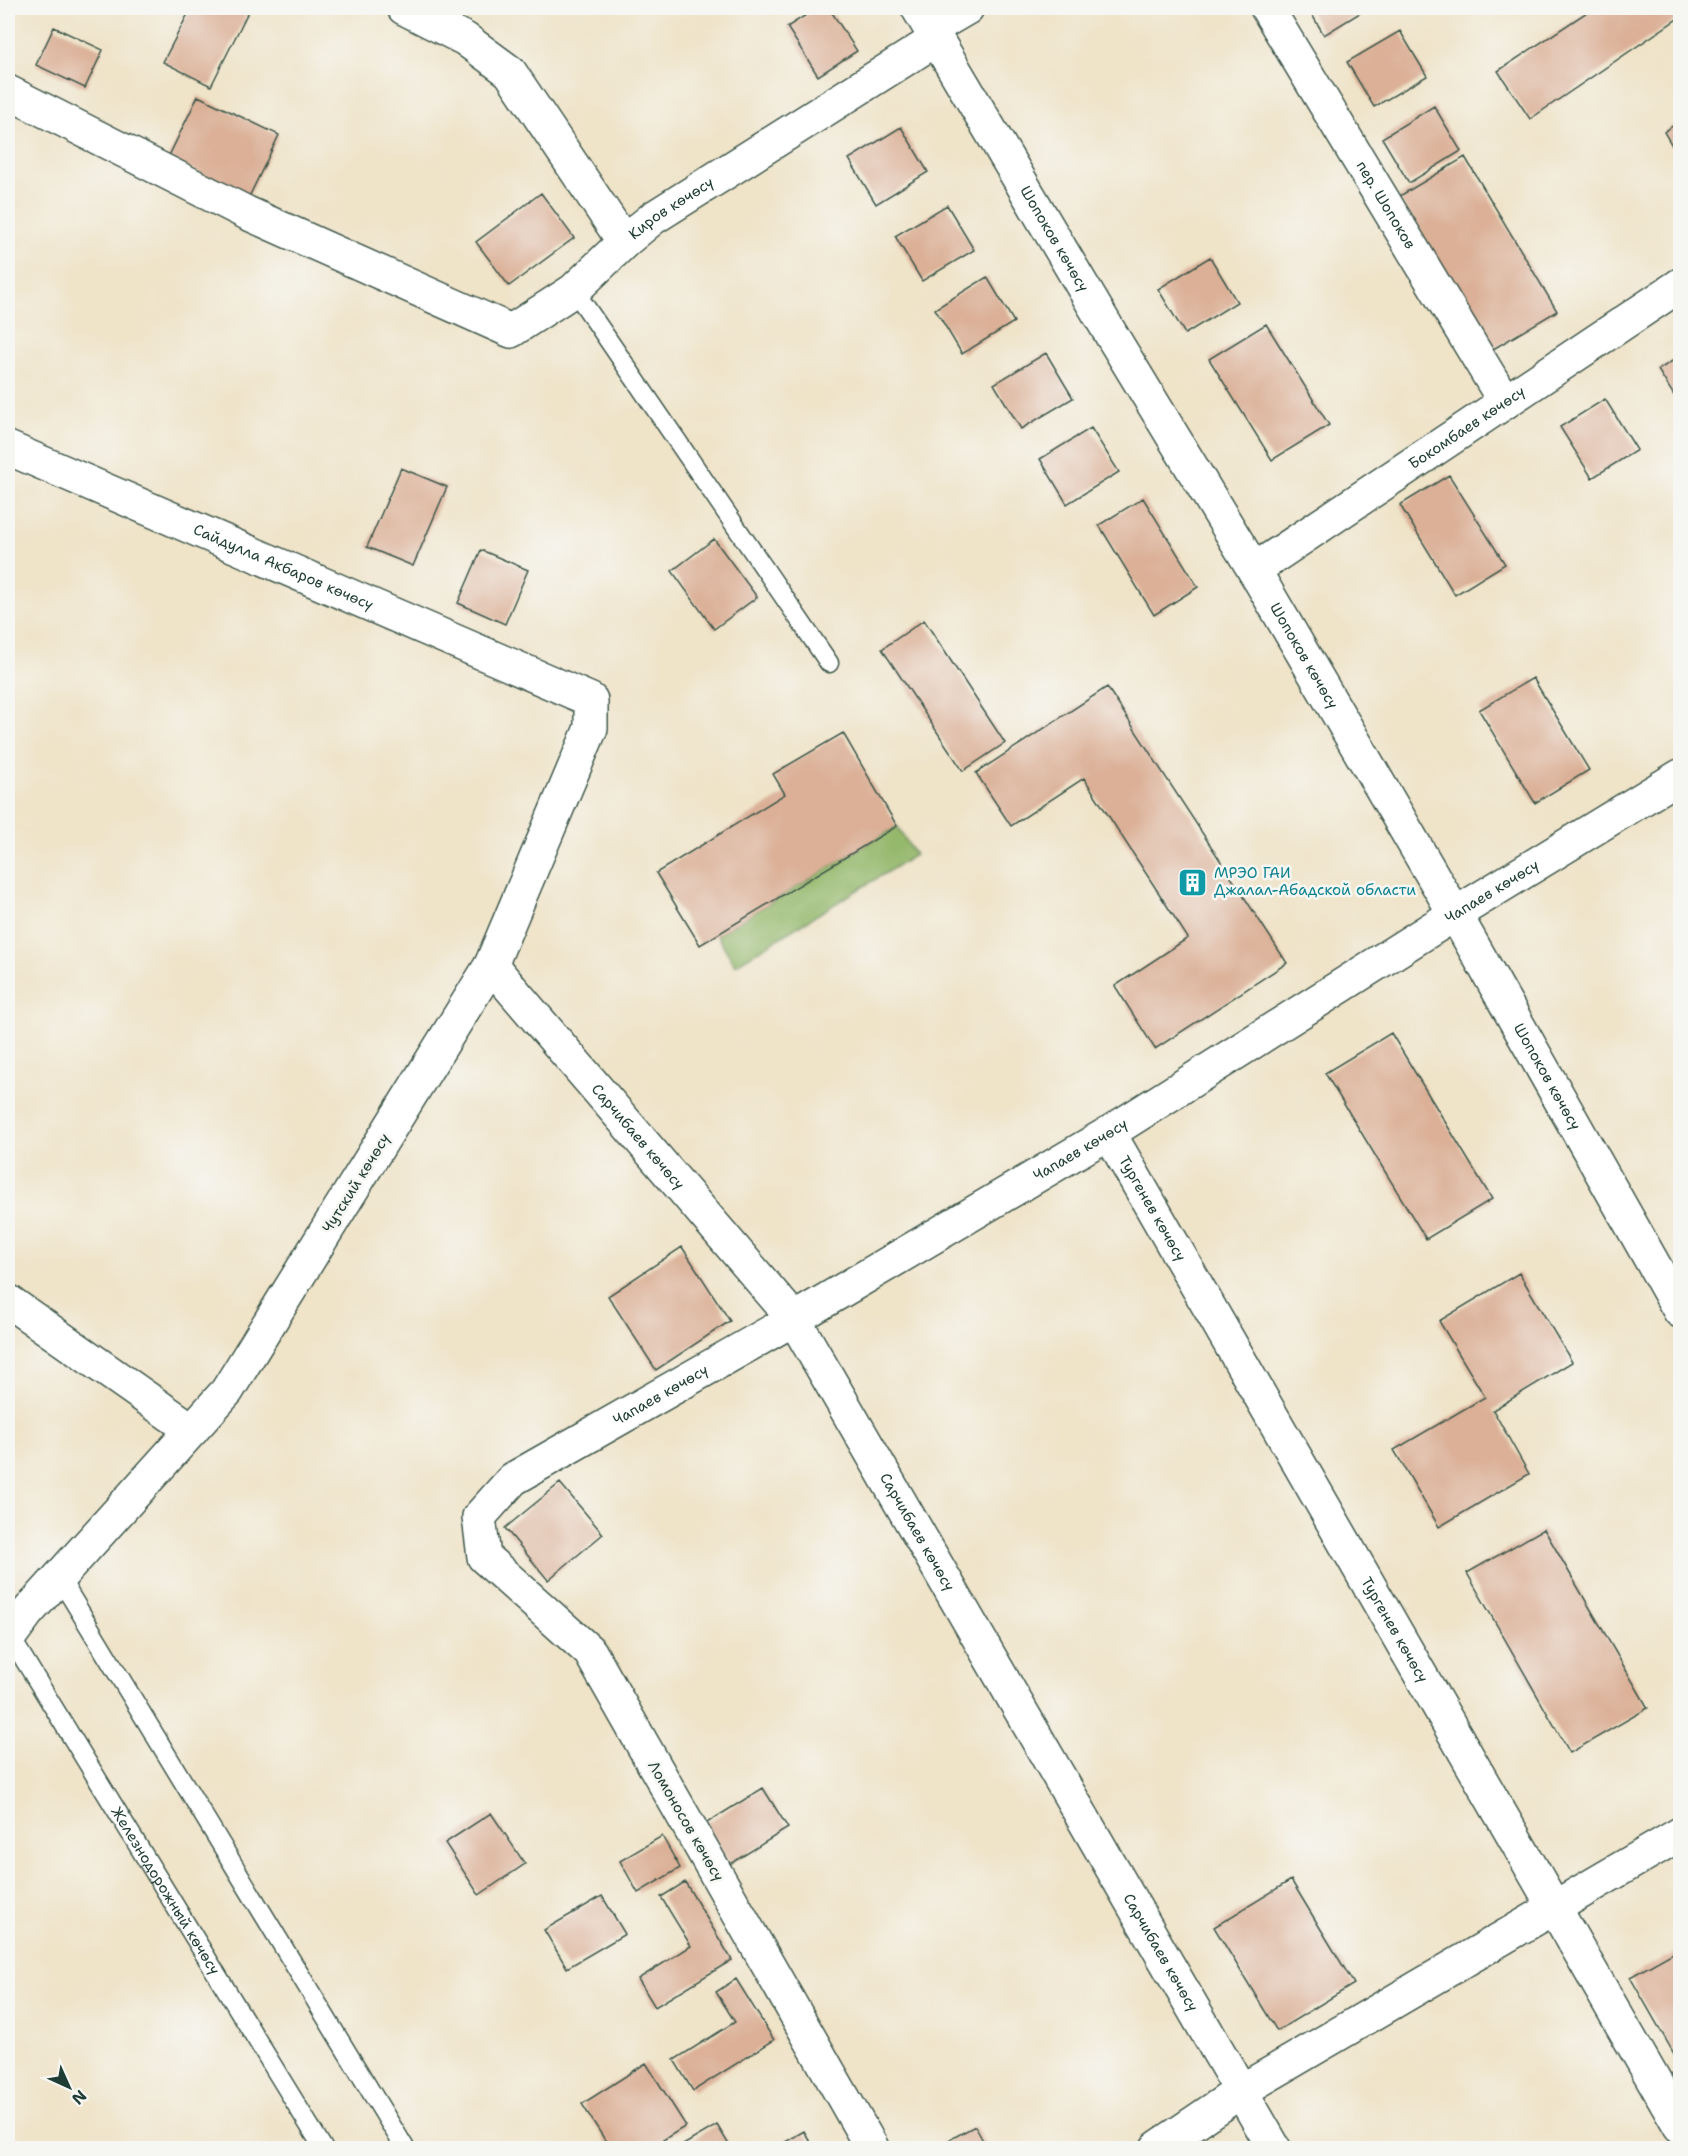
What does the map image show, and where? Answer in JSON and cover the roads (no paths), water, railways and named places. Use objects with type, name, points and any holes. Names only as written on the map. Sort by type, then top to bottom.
[{"type":"street","name":"Киров көчөсү","points":[[404,8],[465,39],[510,72],[624,242],[653,218],[929,25]]},
{"type":"street","points":[[929,25],[966,8]]},
{"type":"street","name":"пер. Шопоков","points":[[1267,8],[1505,402]]},
{"type":"street","name":"Шопоков көчөсү","points":[[929,25],[1112,336],[1254,570],[1455,914],[1680,1311]]},
{"type":"street","points":[[8,92],[247,213],[511,331],[574,290],[624,242]]},
{"type":"street","name":"Бокомбаев көчөсү","points":[[1254,570],[1680,285]]},
{"type":"street","name":"Сайдулла Акбаров көчөсү","points":[[8,448],[558,687]]},
{"type":"street","name":"Чутский көчөсү","points":[[8,1636],[227,1391],[491,965],[591,728],[591,700],[558,687]]},
{"type":"street","name":"Чапаев көчөсү","points":[[479,1517],[513,1479],[794,1319],[1108,1133],[1455,914],[1680,776]]},
{"type":"street","name":"Сарчибаев көчөсү","points":[[491,965],[794,1319],[1274,2148]]},
{"type":"street","name":"Тургенев көчөсү","points":[[1108,1133],[1680,2126]]},
{"type":"street","points":[[8,1301],[192,1430]]},
{"type":"street","name":"Ломоносов көчөсү","points":[[479,1517],[484,1557],[590,1652],[872,2148]]},
{"type":"street","points":[[1157,2148],[1241,2091],[1680,1834]]},
{"type":"lane","points":[[574,290],[829,663]]},
{"type":"lane","points":[[59,1577],[405,2148]]},
{"type":"lane","name":"Железнодорожный көчөсү","points":[[8,1636],[323,2148]]},
{"type":"place","name":"МРЭО ГАИ Джалал-Абадской области","points":[[1193,882]]}]
